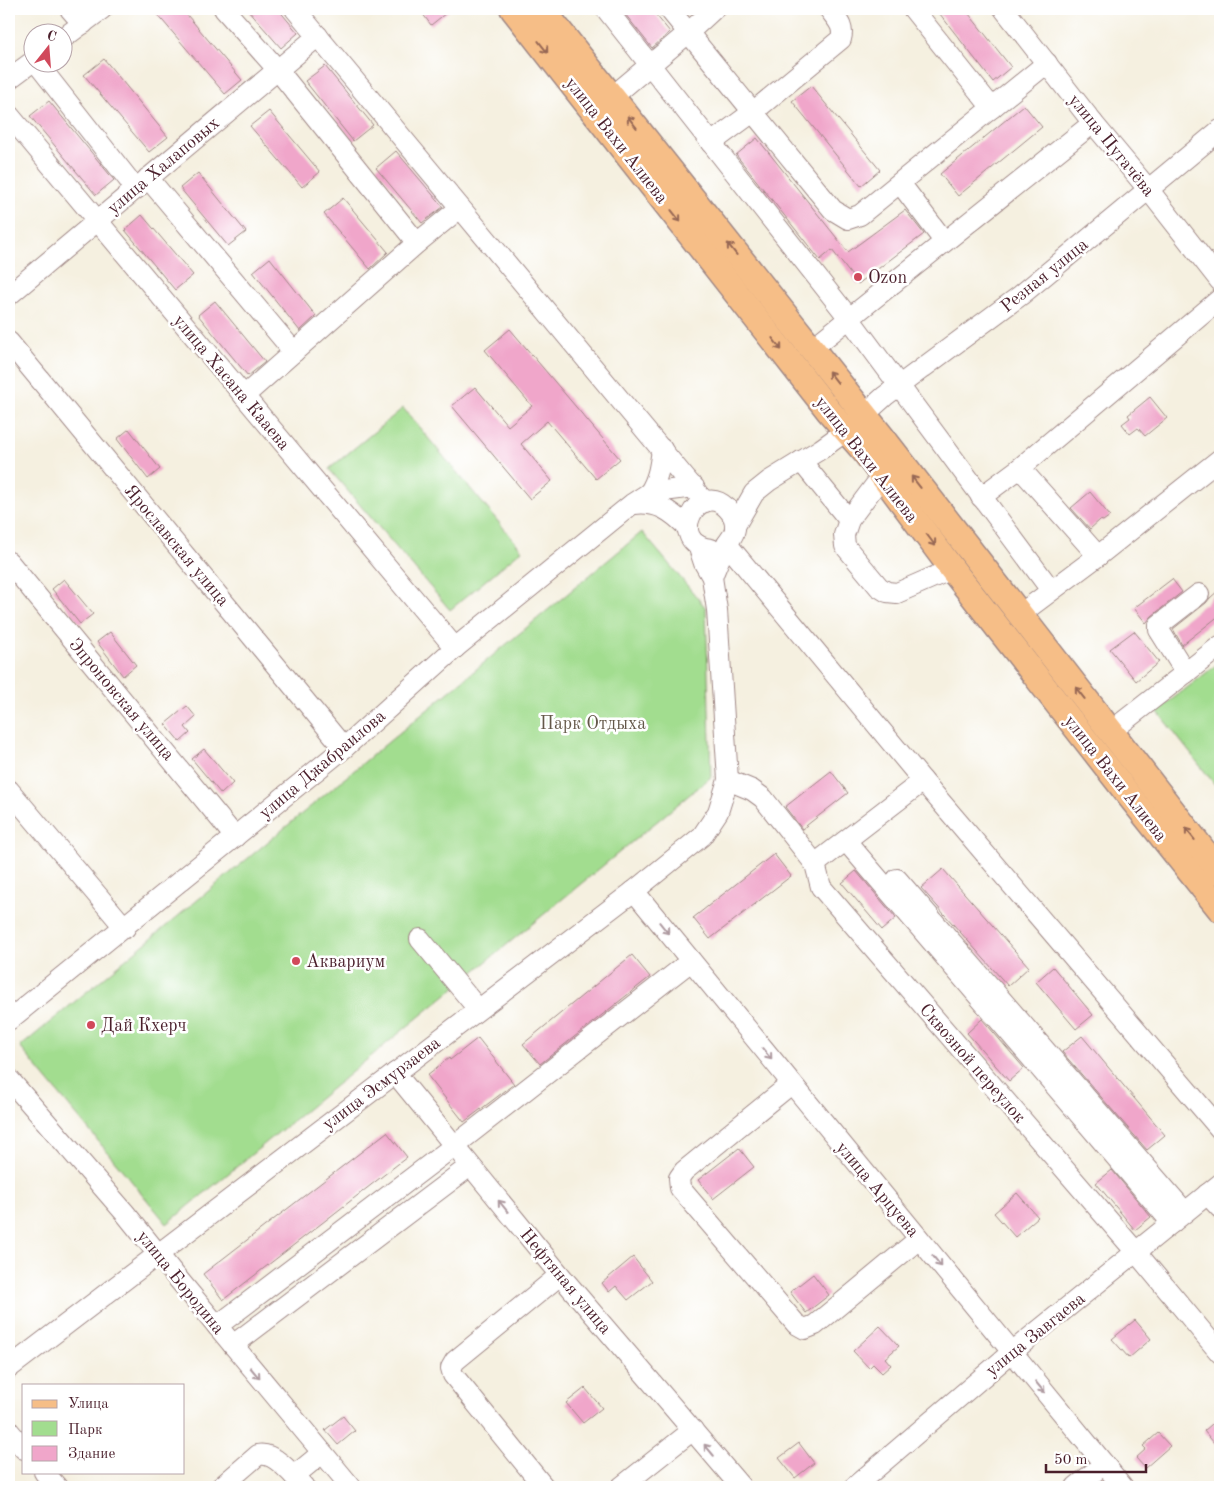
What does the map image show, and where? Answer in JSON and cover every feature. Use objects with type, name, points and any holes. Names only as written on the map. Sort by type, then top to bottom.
[{"type":"main road","name":"улица Вахи Алиева","points":[[513,9],[855,423],[1019,615],[1220,872]]},
{"type":"main road","name":"улица Вахи Алиева","points":[[542,9],[811,349],[855,423],[882,476],[1128,794],[1220,909]]},
{"type":"street","points":[[77,16],[102,9]]},
{"type":"street","points":[[224,9],[277,69],[417,243]]},
{"type":"street","points":[[295,9],[662,449],[705,497],[730,510],[734,517],[731,535],[713,549],[698,545]]},
{"type":"street","points":[[606,9],[849,318],[1051,590]]},
{"type":"street","points":[[669,9],[834,210],[848,219],[860,216],[1047,63]]},
{"type":"street","points":[[612,97],[714,9]]},
{"type":"street","points":[[712,144],[841,39],[843,32],[841,25],[829,9]]},
{"type":"street","points":[[913,9],[992,108]]},
{"type":"street","name":"улица Пугачёва","points":[[1004,9],[1220,281]]},
{"type":"street","name":"улица Халаповых","points":[[9,295],[318,36]]},
{"type":"street","points":[[9,79],[22,70]]},
{"type":"street","points":[[43,72],[294,352]]},
{"type":"street","name":"улица Хасана Кааева","points":[[9,115],[455,648]]},
{"type":"street","points":[[811,349],[1093,123]]},
{"type":"street","name":"Резная улица","points":[[754,493],[855,423],[898,386],[1021,295],[1220,130]]},
{"type":"street","points":[[900,182],[944,242]]},
{"type":"street","points":[[244,396],[417,243],[460,208]]},
{"type":"street","points":[[981,497],[1020,468],[1220,299]]},
{"type":"street","name":"Ярославская улица","points":[[9,342],[344,748]]},
{"type":"street","points":[[649,493],[653,488],[660,468],[662,449]]},
{"type":"street","points":[[1019,615],[1098,556],[1220,459]]},
{"type":"street","points":[[802,461],[849,520]]},
{"type":"street","points":[[1020,468],[1098,556]]},
{"type":"street","points":[[882,476],[849,520],[844,535],[845,546],[879,587],[887,592],[897,593],[952,568]]},
{"type":"street","name":"улица Джабраилова","points":[[10,1017],[125,928],[344,748],[455,648],[632,504],[649,493],[705,497],[754,493]]},
{"type":"street","points":[[712,577],[731,535],[754,493]]},
{"type":"street","points":[[687,527],[691,512],[705,497]]},
{"type":"street","points":[[632,504],[643,503],[662,506],[669,510],[687,527],[693,540],[698,545],[704,563],[712,577],[717,610],[728,780]]},
{"type":"street","points":[[731,535],[924,781],[1220,1129]]},
{"type":"street","name":"Эпроновская улица","points":[[9,562],[235,836]]},
{"type":"street","points":[[1186,673],[1159,630],[1159,625],[1199,594]]},
{"type":"street","points":[[1110,732],[1186,673],[1218,652]]},
{"type":"street","name":"Сквозной переулок","points":[[728,780],[752,790],[763,798],[815,864],[821,887],[1136,1252],[1220,1353]]},
{"type":"street","name":"улица Эсмурзаева","points":[[9,1368],[634,891],[702,836],[718,812],[728,780]]},
{"type":"street","points":[[815,864],[924,781]]},
{"type":"street","points":[[9,790],[125,928]]},
{"type":"street","points":[[851,837],[1178,1218]]},
{"type":"street","name":"улица Арцуева","points":[[634,891],[1123,1487]]},
{"type":"street","points":[[420,939],[478,1009]]},
{"type":"street","points":[[217,1326],[454,1146],[691,961]]},
{"type":"street","name":"Нефтяная улица","points":[[395,1073],[560,1275],[741,1487]]},
{"type":"street","name":"улица Бородина","points":[[9,1079],[125,1213],[351,1487]]},
{"type":"street","points":[[791,1084],[684,1170],[679,1178],[680,1188],[796,1324],[805,1329],[815,1325],[919,1239]]},
{"type":"street","points":[[233,1345],[470,1166]]},
{"type":"street","name":"улица Завгаева","points":[[854,1487],[1012,1352],[1178,1218],[1216,1195]]},
{"type":"street","points":[[544,1487],[452,1375],[451,1368],[455,1361],[560,1275]]},
{"type":"street","points":[[621,1487],[693,1430]]},
{"type":"street","points":[[9,1431],[22,1447]]},
{"type":"street","points":[[221,1487],[258,1455],[264,1453],[299,1481],[322,1453]]},
{"type":"street","points":[[1076,1487],[1104,1464]]},
{"type":"street","points":[[46,1474],[57,1487]]},
{"type":"green space","points":[[403,408],[522,550],[450,610],[329,469]]},
{"type":"green space","name":"Парк Отдыха","points":[[642,532],[706,608],[711,777],[167,1224],[20,1047]]},
{"type":"green space","points":[[1215,666],[1220,673],[1220,791],[1157,711]]},
{"type":"building","points":[[164,9],[182,9],[242,80],[225,94],[157,14]]},
{"type":"building","points":[[247,9],[278,9],[298,33],[281,48]]},
{"type":"building","points":[[419,9],[451,9],[431,25]]},
{"type":"building","points":[[621,9],[651,9],[670,32],[652,48]]},
{"type":"building","points":[[936,9],[965,9],[1011,67],[993,82]]},
{"type":"building","points":[[104,59],[168,137],[149,152],[84,75]]},
{"type":"building","points":[[325,66],[373,125],[353,141],[305,81]]},
{"type":"building","points":[[811,86],[880,170],[861,186],[792,101]]},
{"type":"building","points":[[49,101],[114,180],[96,195],[30,116]]},
{"type":"building","points":[[1024,105],[1042,127],[958,196],[940,174]]},
{"type":"building","points":[[269,111],[320,172],[302,187],[250,126]]},
{"type":"building","points":[[757,138],[848,252],[905,210],[924,234],[858,284],[832,250],[820,260],[736,155]]},
{"type":"building","points":[[396,151],[443,207],[422,223],[376,168]]},
{"type":"building","points":[[198,173],[246,232],[228,246],[180,188]]},
{"type":"building","points":[[343,198],[388,252],[370,269],[324,214]]},
{"type":"building","points":[[142,215],[193,275],[175,290],[125,230]]},
{"type":"building","points":[[270,258],[316,316],[300,331],[253,272]]},
{"type":"building","points":[[215,301],[265,362],[248,376],[198,315]]},
{"type":"building","points":[[510,329],[620,459],[596,479],[547,421],[521,444],[552,481],[530,499],[452,406],[475,387],[508,426],[532,406],[485,350]]},
{"type":"building","points":[[1150,397],[1167,418],[1145,436],[1138,428],[1130,434],[1122,424],[1130,418],[1128,415]]},
{"type":"building","points":[[129,429],[160,469],[148,479],[117,439]]},
{"type":"building","points":[[1090,492],[1110,516],[1103,521],[1100,520],[1090,529],[1071,508]]},
{"type":"building","points":[[64,579],[93,614],[80,624],[52,589]]},
{"type":"building","points":[[1172,579],[1182,592],[1146,623],[1134,608]]},
{"type":"building","points":[[1220,589],[1220,615],[1182,645],[1173,629],[1206,603]]},
{"type":"building","points":[[1134,631],[1159,662],[1136,681],[1110,649]]},
{"type":"building","points":[[110,632],[136,665],[123,676],[97,642]]},
{"type":"building","points":[[187,706],[196,717],[185,727],[190,733],[180,742],[165,724]]},
{"type":"building","points":[[204,749],[233,783],[221,794],[192,759]]},
{"type":"building","points":[[831,771],[848,793],[802,829],[785,807]]},
{"type":"building","points":[[774,854],[791,876],[710,939],[693,918]]},
{"type":"building","points":[[943,869],[1029,967],[1008,986],[921,888]]},
{"type":"building","points":[[856,871],[896,918],[882,930],[842,883]]},
{"type":"building","points":[[632,955],[650,977],[540,1064],[523,1044]]},
{"type":"building","points":[[1053,967],[1093,1015],[1076,1029],[1036,982]]},
{"type":"building","points":[[982,1019],[1024,1068],[1009,1081],[967,1033]]},
{"type":"building","points":[[1082,1036],[1165,1135],[1147,1150],[1062,1052]]},
{"type":"building","points":[[478,1038],[514,1084],[464,1122],[427,1075]]},
{"type":"building","points":[[387,1132],[407,1157],[223,1300],[203,1274]]},
{"type":"building","points":[[739,1148],[754,1167],[713,1199],[698,1180]]},
{"type":"building","points":[[1112,1170],[1151,1217],[1135,1230],[1096,1183]]},
{"type":"building","points":[[1017,1193],[1038,1217],[1015,1237],[994,1213]]},
{"type":"building","points":[[633,1257],[652,1281],[628,1300],[616,1286],[609,1292],[602,1283]]},
{"type":"building","points":[[813,1274],[829,1295],[806,1313],[790,1292]]},
{"type":"building","points":[[1135,1320],[1151,1339],[1129,1358],[1112,1339]]},
{"type":"building","points":[[880,1326],[899,1346],[885,1358],[891,1365],[882,1373],[873,1364],[869,1368],[853,1351]]},
{"type":"building","points":[[585,1388],[602,1408],[583,1423],[566,1403]]},
{"type":"building","points":[[343,1416],[355,1431],[338,1445],[325,1430]]},
{"type":"building","points":[[1220,1417],[1220,1450],[1204,1431]]},
{"type":"building","points":[[1158,1433],[1170,1446],[1145,1468],[1136,1458],[1146,1449],[1143,1446]]},
{"type":"building","points":[[799,1443],[814,1463],[795,1478],[779,1458]]},
{"type":"place","name":"Ozon","points":[[858,277]]},
{"type":"place","name":"Аквариум","points":[[296,961]]},
{"type":"place","name":"Дай Кхерч","points":[[91,1025]]}]
